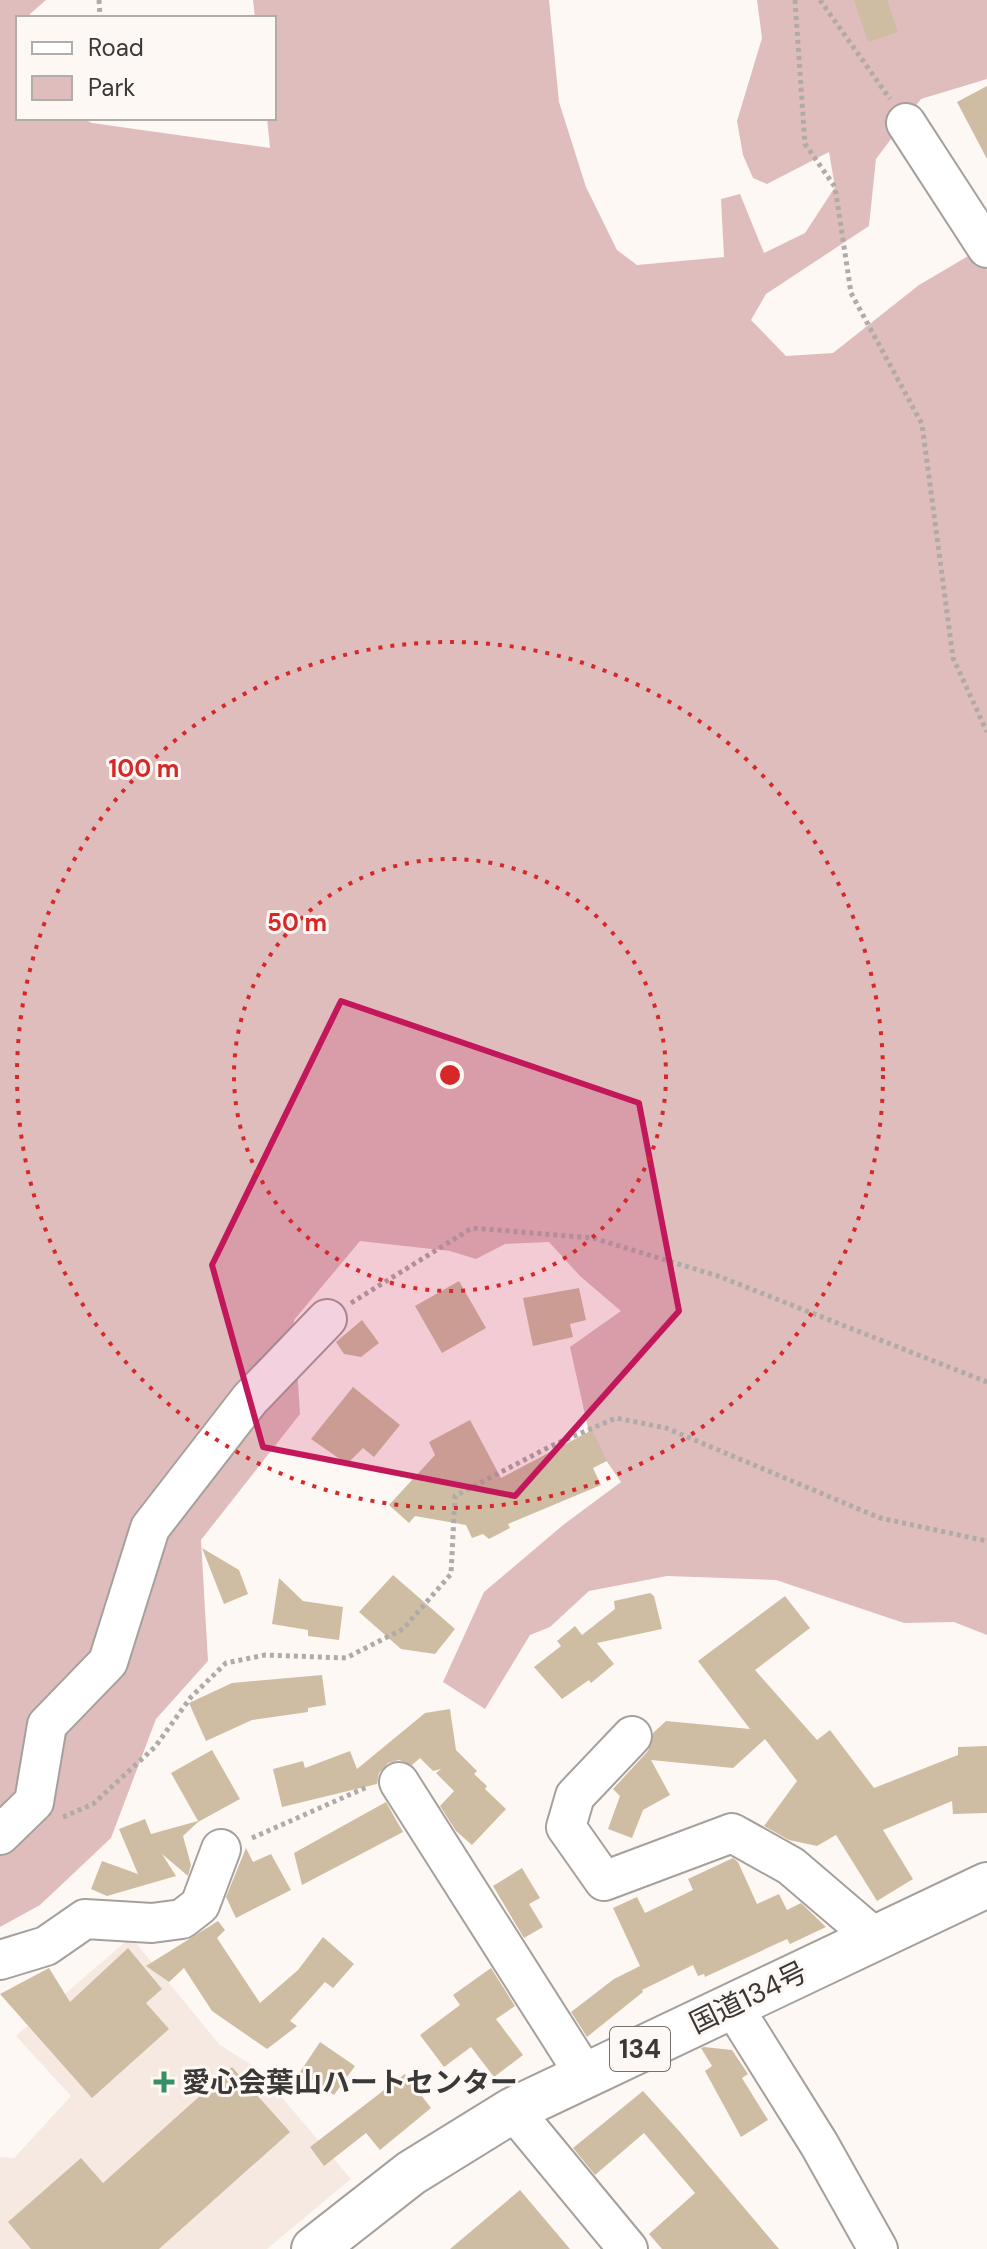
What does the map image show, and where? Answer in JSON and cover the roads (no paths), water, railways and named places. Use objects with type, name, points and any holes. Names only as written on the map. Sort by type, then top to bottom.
[{"type":"highway","name":"国道134号","points":[[314,2249],[411,2173],[513,2110],[987,1885]]},
{"type":"street","points":[[906,123],[987,248]]},
{"type":"street","points":[[0,1835],[34,1802],[47,1725],[108,1662],[150,1528],[250,1399],[327,1319]]},
{"type":"street","points":[[632,1736],[575,1796],[566,1827],[604,1881],[732,1833],[791,1866],[874,1937]]},
{"type":"street","points":[[399,1782],[585,2075]]},
{"type":"street","points":[[0,1960],[46,1946],[85,1919],[152,1923],[182,1919],[200,1905],[221,1849]]},
{"type":"street","points":[[732,2005],[819,2144],[878,2249]]},
{"type":"street","points":[[513,2110],[628,2249]]},
{"type":"place","name":"愛心会葉山ハートセンター","points":[[164,2082]]}]
